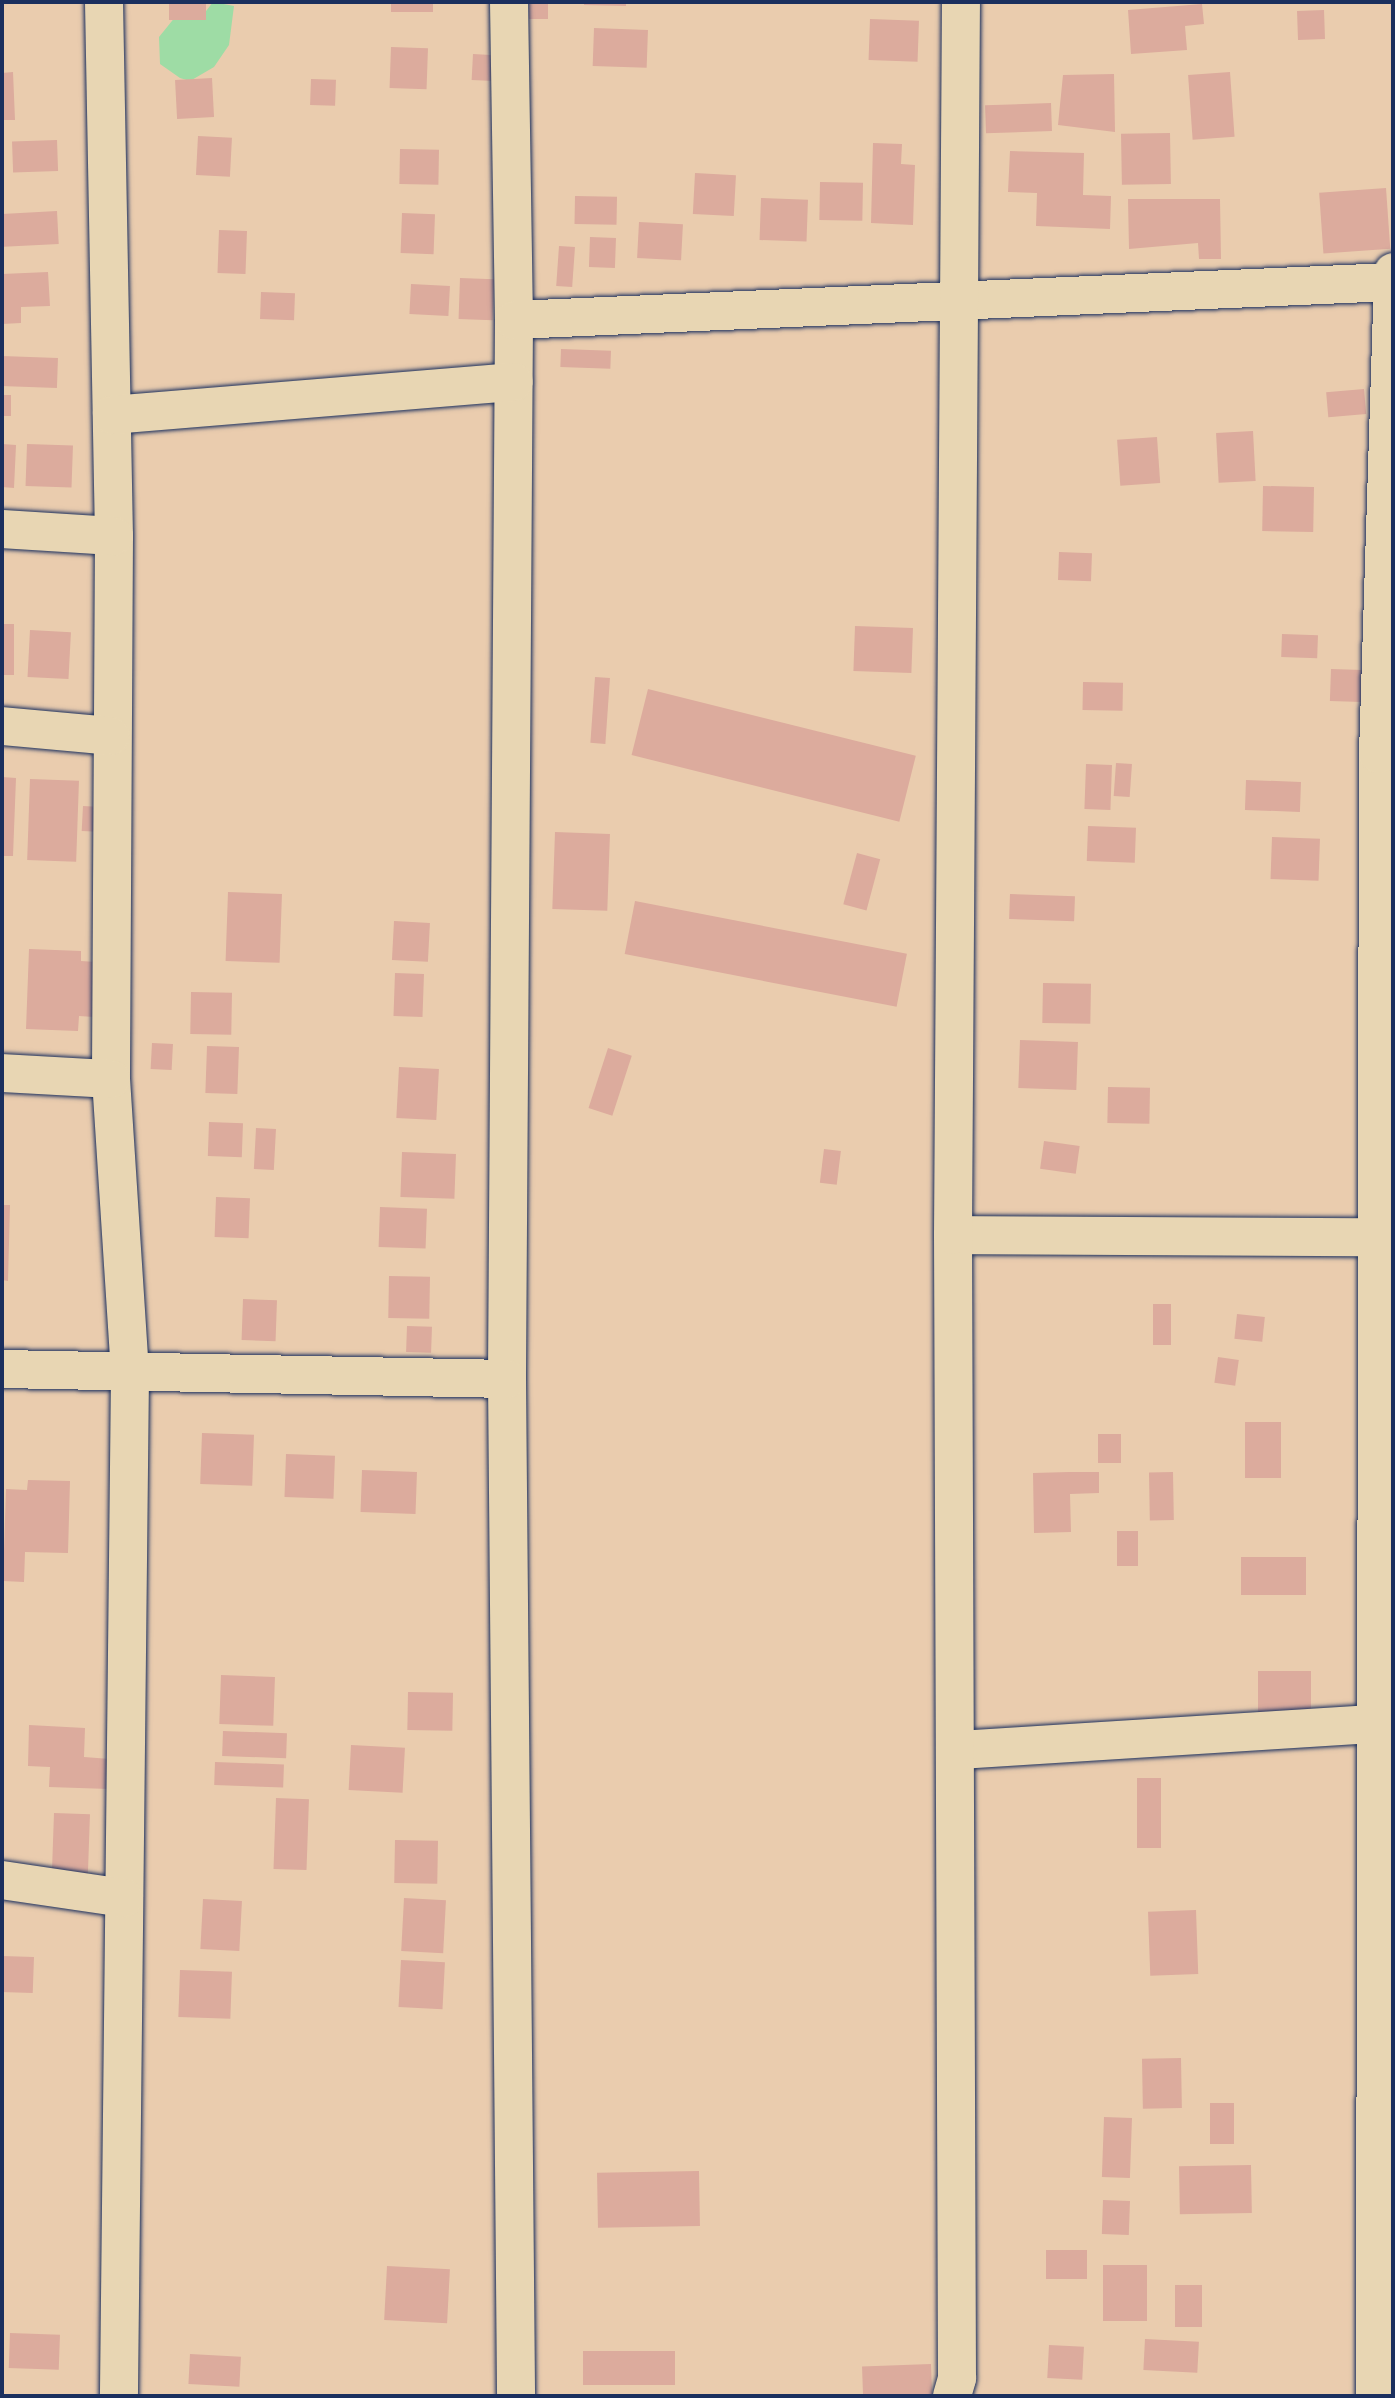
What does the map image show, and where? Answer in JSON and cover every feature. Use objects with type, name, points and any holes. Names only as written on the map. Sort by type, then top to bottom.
[{"type":"street","points":[[104,2],[114,536],[111,1079],[130,1375],[119,2396]]},
{"type":"street","points":[[509,2],[514,383],[507,1378],[516,2396]]},
{"type":"street","points":[[952,2396],[957,2378],[958,1750],[953,1234],[961,2]]},
{"type":"street","points":[[1375,2396],[1384,1723],[1385,1238],[1378,754],[1393,272]]},
{"type":"street","points":[[514,320],[1393,282]]},
{"type":"street","points":[[112,415],[514,383]]},
{"type":"street","points":[[2,529],[114,536]]},
{"type":"street","points":[[2,726],[111,736]]},
{"type":"street","points":[[2,1073],[111,1079]]},
{"type":"street","points":[[953,1234],[1385,1238]]},
{"type":"street","points":[[2,1369],[130,1375],[507,1378]]},
{"type":"street","points":[[958,1750],[1384,1723]]},
{"type":"street","points":[[2,1880],[124,1898]]},
{"type":"green space","points":[[213,2],[234,6],[229,45],[214,67],[190,81],[180,78],[160,64],[159,37],[176,16],[203,15]]},
{"type":"building","points":[[169,2],[206,2],[206,20],[169,20]]},
{"type":"building","points":[[391,2],[433,2],[433,12],[391,12]]},
{"type":"building","points":[[529,2],[548,2],[548,19],[529,19]]},
{"type":"building","points":[[584,2],[626,2],[626,6],[584,5]]},
{"type":"building","points":[[1202,4],[1204,24],[1185,26],[1187,50],[1131,54],[1128,10]]},
{"type":"building","points":[[1324,10],[1325,39],[1298,40],[1297,11]]},
{"type":"building","points":[[870,19],[919,21],[918,62],[869,60]]},
{"type":"building","points":[[594,28],[648,30],[647,68],[593,66]]},
{"type":"building","points":[[391,47],[428,48],[427,89],[390,88]]},
{"type":"building","points":[[473,54],[495,55],[494,81],[472,80]]},
{"type":"building","points":[[13,72],[15,120],[2,120],[2,73]]},
{"type":"building","points":[[1230,72],[1235,137],[1193,140],[1188,75]]},
{"type":"building","points":[[1114,74],[1115,132],[1058,125],[1063,75]]},
{"type":"building","points":[[212,78],[214,117],[177,119],[175,80]]},
{"type":"building","points":[[311,79],[336,80],[335,106],[310,105]]},
{"type":"building","points":[[1051,103],[1052,131],[986,133],[985,105]]},
{"type":"building","points":[[1170,133],[1171,184],[1122,185],[1121,134]]},
{"type":"building","points":[[198,136],[232,138],[230,177],[196,175]]},
{"type":"building","points":[[57,140],[58,171],[13,173],[12,142]]},
{"type":"building","points":[[873,143],[902,144],[901,164],[915,165],[913,225],[871,223]]},
{"type":"building","points":[[400,149],[439,150],[438,185],[399,184]]},
{"type":"building","points":[[1010,151],[1084,153],[1083,195],[1111,196],[1110,229],[1036,226],[1037,193],[1008,192]]},
{"type":"building","points":[[695,173],[736,175],[734,216],[693,214]]},
{"type":"building","points":[[820,182],[863,183],[862,221],[819,220]]},
{"type":"building","points":[[1386,188],[1390,249],[1323,254],[1319,193]]},
{"type":"building","points":[[575,196],[617,197],[617,225],[575,224]]},
{"type":"building","points":[[761,198],[808,200],[807,242],[760,240]]},
{"type":"building","points":[[1128,199],[1220,199],[1221,259],[1199,259],[1198,243],[1129,249]]},
{"type":"building","points":[[57,211],[59,244],[4,247],[2,214]]},
{"type":"building","points":[[402,213],[435,214],[434,254],[401,253]]},
{"type":"building","points":[[639,222],[683,224],[681,260],[637,258]]},
{"type":"building","points":[[219,230],[247,231],[245,274],[217,273]]},
{"type":"building","points":[[590,237],[616,238],[615,268],[589,267]]},
{"type":"building","points":[[559,246],[575,247],[572,287],[556,286]]},
{"type":"building","points":[[48,272],[50,306],[21,307],[21,323],[2,324],[2,274]]},
{"type":"building","points":[[460,278],[494,279],[493,320],[459,319]]},
{"type":"building","points":[[411,284],[450,286],[448,316],[409,314]]},
{"type":"building","points":[[261,292],[295,293],[294,320],[260,319]]},
{"type":"building","points":[[561,349],[611,351],[610,369],[560,367]]},
{"type":"building","points":[[2,356],[58,358],[57,388],[2,386]]},
{"type":"building","points":[[1364,389],[1366,414],[1328,417],[1326,392]]},
{"type":"building","points":[[2,395],[11,395],[11,416],[2,416]]},
{"type":"building","points":[[1253,431],[1256,481],[1219,483],[1216,433]]},
{"type":"building","points":[[1157,437],[1160,483],[1120,486],[1117,440]]},
{"type":"building","points":[[2,444],[16,445],[14,488],[2,487]]},
{"type":"building","points":[[27,444],[73,446],[72,488],[26,486]]},
{"type":"building","points":[[1263,486],[1314,487],[1313,532],[1262,531]]},
{"type":"building","points":[[1059,552],[1092,553],[1091,581],[1058,580]]},
{"type":"building","points":[[2,624],[14,624],[14,675],[2,675]]},
{"type":"building","points":[[855,626],[913,628],[911,673],[853,671]]},
{"type":"building","points":[[30,630],[71,632],[68,679],[28,677]]},
{"type":"building","points":[[1282,634],[1318,635],[1317,658],[1281,657]]},
{"type":"building","points":[[1331,669],[1363,670],[1362,702],[1330,701]]},
{"type":"building","points":[[595,677],[610,678],[605,744],[590,743]]},
{"type":"building","points":[[1083,682],[1123,683],[1123,711],[1083,710]]},
{"type":"building","points":[[648,689],[916,756],[899,822],[632,755]]},
{"type":"building","points":[[1116,763],[1132,764],[1130,797],[1114,796]]},
{"type":"building","points":[[1086,764],[1112,765],[1110,810],[1084,809]]},
{"type":"building","points":[[2,777],[16,778],[13,856],[2,856]]},
{"type":"building","points":[[30,779],[79,781],[76,862],[27,860]]},
{"type":"building","points":[[1246,780],[1301,782],[1300,812],[1245,810]]},
{"type":"building","points":[[83,806],[105,807],[104,832],[82,831]]},
{"type":"building","points":[[1088,826],[1136,828],[1135,863],[1087,861]]},
{"type":"building","points":[[555,832],[610,834],[607,911],[552,909]]},
{"type":"building","points":[[1272,837],[1320,839],[1319,881],[1271,879]]},
{"type":"building","points":[[857,853],[880,859],[866,910],[843,904]]},
{"type":"building","points":[[228,892],[282,894],[280,963],[226,961]]},
{"type":"building","points":[[1010,894],[1075,896],[1074,921],[1009,919]]},
{"type":"building","points":[[635,901],[907,954],[897,1007],[625,954]]},
{"type":"building","points":[[394,921],[430,923],[428,962],[392,960]]},
{"type":"building","points":[[29,949],[81,951],[81,961],[96,962],[94,1017],[79,1016],[78,1031],[26,1029]]},
{"type":"building","points":[[395,973],[424,974],[422,1017],[393,1016]]},
{"type":"building","points":[[1043,983],[1091,984],[1090,1024],[1042,1023]]},
{"type":"building","points":[[191,992],[232,993],[231,1035],[190,1034]]},
{"type":"building","points":[[1020,1040],[1078,1042],[1076,1090],[1018,1088]]},
{"type":"building","points":[[152,1043],[173,1044],[172,1070],[151,1069]]},
{"type":"building","points":[[207,1046],[239,1047],[237,1094],[205,1093]]},
{"type":"building","points":[[608,1048],[632,1056],[612,1116],[589,1108]]},
{"type":"building","points":[[399,1067],[439,1069],[436,1120],[396,1118]]},
{"type":"building","points":[[1108,1087],[1150,1088],[1149,1124],[1107,1123]]},
{"type":"building","points":[[209,1122],[243,1123],[242,1157],[208,1156]]},
{"type":"building","points":[[256,1128],[276,1129],[274,1170],[254,1169]]},
{"type":"building","points":[[1044,1141],[1080,1146],[1076,1174],[1040,1169]]},
{"type":"building","points":[[824,1149],[841,1151],[837,1185],[820,1183]]},
{"type":"building","points":[[402,1152],[456,1154],[454,1199],[400,1197]]},
{"type":"building","points":[[216,1197],[250,1198],[249,1238],[215,1237]]},
{"type":"building","points":[[2,1205],[10,1205],[8,1281],[2,1280]]},
{"type":"building","points":[[380,1207],[427,1209],[426,1249],[379,1247]]},
{"type":"building","points":[[389,1276],[430,1277],[429,1319],[388,1318]]},
{"type":"building","points":[[243,1299],[277,1300],[276,1341],[242,1340]]},
{"type":"building","points":[[1153,1304],[1171,1304],[1171,1345],[1153,1345]]},
{"type":"building","points":[[1237,1314],[1265,1317],[1262,1342],[1234,1339]]},
{"type":"building","points":[[407,1326],[432,1327],[431,1353],[406,1352]]},
{"type":"building","points":[[1218,1357],[1239,1360],[1235,1386],[1214,1383]]},
{"type":"building","points":[[1245,1422],[1281,1422],[1281,1478],[1245,1478]]},
{"type":"building","points":[[202,1433],[254,1435],[252,1486],[200,1484]]},
{"type":"building","points":[[1098,1434],[1121,1434],[1121,1463],[1098,1463]]},
{"type":"building","points":[[286,1454],[335,1456],[333,1499],[284,1497]]},
{"type":"building","points":[[362,1470],[417,1472],[416,1514],[361,1512]]},
{"type":"building","points":[[1099,1472],[1099,1493],[1070,1494],[1071,1532],[1034,1533],[1033,1473]]},
{"type":"building","points":[[1149,1472],[1173,1472],[1174,1520],[1150,1520]]},
{"type":"building","points":[[28,1480],[70,1481],[68,1553],[25,1552],[24,1582],[3,1581],[6,1489],[27,1490]]},
{"type":"building","points":[[1117,1531],[1138,1531],[1138,1566],[1117,1566]]},
{"type":"building","points":[[1241,1557],[1306,1557],[1306,1595],[1241,1595]]},
{"type":"building","points":[[1258,1671],[1311,1671],[1311,1714],[1258,1714]]},
{"type":"building","points":[[221,1675],[275,1677],[273,1726],[219,1724]]},
{"type":"building","points":[[408,1692],[453,1693],[452,1731],[407,1730]]},
{"type":"building","points":[[29,1725],[85,1728],[84,1757],[110,1759],[109,1789],[49,1787],[50,1767],[28,1766]]},
{"type":"building","points":[[223,1731],[287,1733],[286,1758],[222,1756]]},
{"type":"building","points":[[351,1745],[405,1748],[403,1793],[349,1790]]},
{"type":"building","points":[[215,1762],[284,1764],[283,1787],[214,1785]]},
{"type":"building","points":[[1137,1778],[1161,1778],[1161,1848],[1137,1848]]},
{"type":"building","points":[[276,1798],[309,1799],[307,1870],[274,1869]]},
{"type":"building","points":[[54,1813],[90,1814],[88,1884],[52,1883]]},
{"type":"building","points":[[395,1840],[438,1841],[437,1884],[394,1883]]},
{"type":"building","points":[[404,1898],[446,1900],[443,1953],[401,1951]]},
{"type":"building","points":[[203,1899],[242,1901],[239,1951],[200,1949]]},
{"type":"building","points":[[1196,1910],[1198,1974],[1150,1976],[1148,1912]]},
{"type":"building","points":[[2,1956],[34,1957],[33,1993],[2,1992]]},
{"type":"building","points":[[401,1960],[445,1962],[442,2009],[399,2007]]},
{"type":"building","points":[[180,1970],[232,1972],[230,2019],[178,2017]]},
{"type":"building","points":[[1181,2058],[1182,2108],[1143,2109],[1142,2059]]},
{"type":"building","points":[[1210,2103],[1234,2103],[1234,2144],[1210,2144]]},
{"type":"building","points":[[1104,2117],[1132,2118],[1130,2178],[1102,2177]]},
{"type":"building","points":[[1251,2165],[1252,2213],[1180,2214],[1179,2166]]},
{"type":"building","points":[[699,2171],[700,2226],[598,2228],[597,2173]]},
{"type":"building","points":[[1103,2200],[1130,2201],[1129,2235],[1102,2234]]},
{"type":"building","points":[[1046,2250],[1087,2250],[1087,2279],[1046,2279]]},
{"type":"building","points":[[1103,2265],[1147,2265],[1147,2321],[1103,2321]]},
{"type":"building","points":[[387,2266],[450,2269],[447,2323],[384,2320]]},
{"type":"building","points":[[1175,2285],[1202,2285],[1202,2327],[1175,2327]]},
{"type":"building","points":[[10,2333],[60,2335],[59,2370],[9,2368]]},
{"type":"building","points":[[1145,2339],[1199,2342],[1197,2373],[1143,2370]]},
{"type":"building","points":[[1049,2345],[1084,2347],[1082,2380],[1047,2378]]},
{"type":"building","points":[[583,2351],[675,2351],[675,2385],[583,2385]]},
{"type":"building","points":[[190,2354],[241,2357],[239,2387],[188,2384]]},
{"type":"building","points":[[931,2364],[932,2396],[863,2396],[862,2366]]}]
